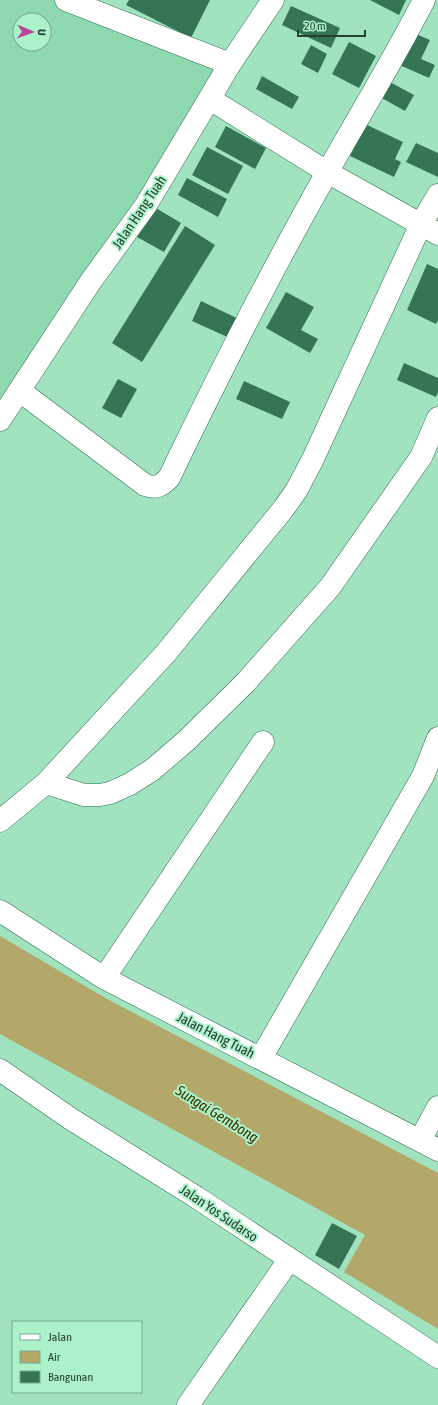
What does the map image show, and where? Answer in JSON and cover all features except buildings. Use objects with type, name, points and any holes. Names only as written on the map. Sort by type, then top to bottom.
[{"type":"street","points":[[66,0],[230,64]]},
{"type":"street","name":"Jalan Hang Tuah","points":[[0,420],[91,281],[146,205],[230,64],[273,0]]},
{"type":"street","points":[[20,391],[145,485],[152,488],[163,484],[169,478],[212,388],[327,172],[400,47],[424,0]]},
{"type":"street","points":[[210,99],[327,172],[429,229]]},
{"type":"street","points":[[0,820],[46,783],[166,653],[284,508],[296,491],[429,229],[438,194]]},
{"type":"street","points":[[46,783],[84,795],[100,795],[110,793],[130,784],[152,770],[186,741],[246,682],[330,587],[420,457],[438,418]]},
{"type":"street","points":[[261,1058],[423,776],[438,738]]},
{"type":"street","points":[[104,978],[263,742]]},
{"type":"street","name":"Jalan Hang Tuah","points":[[0,911],[104,978],[429,1145]]},
{"type":"street","name":"Jalan Yos Sudarso","points":[[0,1070],[71,1119],[196,1197],[438,1357]]},
{"type":"street","points":[[429,1145],[438,1107]]},
{"type":"street","points":[[188,1405],[290,1260]]},
{"type":"shaded area","points":[[0,0],[66,0],[230,64],[0,417]]},
{"type":"water","name":"Sungai Gembong","points":[[0,936],[107,999],[438,1173],[438,1329],[344,1272],[365,1235],[0,1034]]}]
